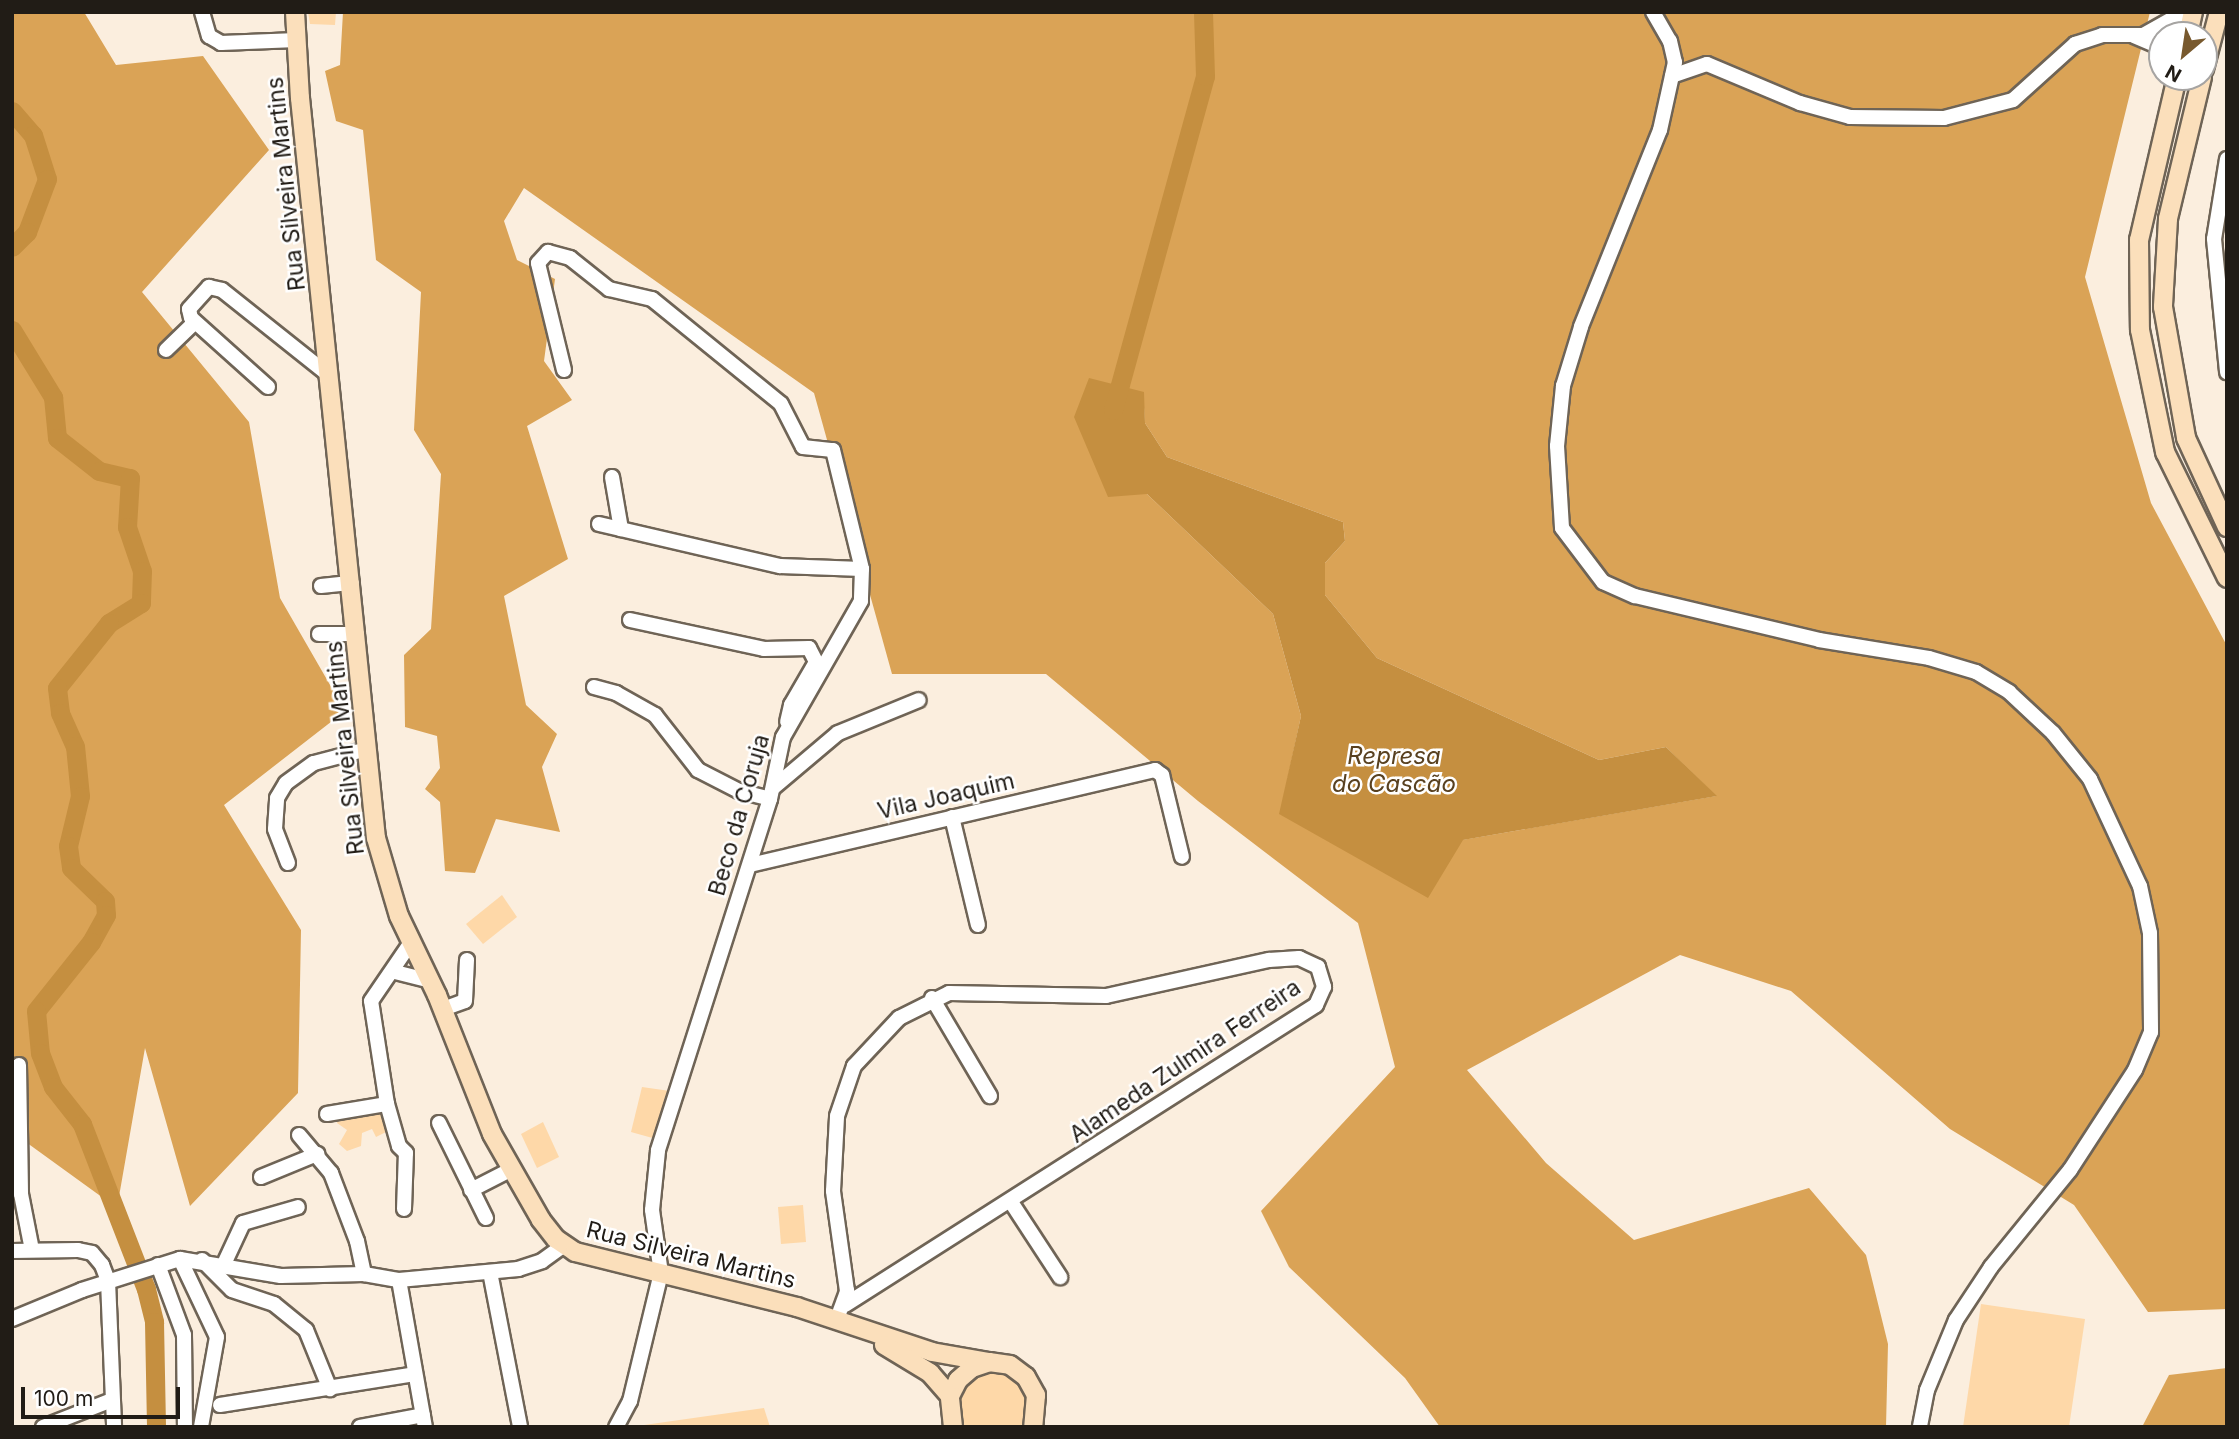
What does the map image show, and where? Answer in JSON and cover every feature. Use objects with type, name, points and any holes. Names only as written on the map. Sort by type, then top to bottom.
[{"type":"main road","name":"Rua Silveira Martins","points":[[295,12],[367,748],[385,877],[443,1009],[477,1104],[541,1220],[563,1246],[587,1257],[841,1312],[930,1373],[950,1396]]},
{"type":"main road","points":[[2172,91],[2139,240],[2140,330],[2165,452],[2227,578]]},
{"type":"main road","points":[[2199,91],[2168,219],[2163,307],[2186,438],[2227,527]]},
{"type":"main road","name":"Rua Silveira Martins","points":[[868,1332],[942,1355],[1010,1366],[1026,1377],[1037,1395],[1037,1423]]},
{"type":"main road","points":[[949,1423],[950,1396],[958,1380],[972,1368],[989,1363]]},
{"type":"street","points":[[202,12],[209,36],[221,43],[297,40]]},
{"type":"street","points":[[1653,12],[1670,41],[1675,62],[1660,130],[1586,314],[1563,386],[1557,446],[1562,528],[1603,582],[1635,596],[1819,640],[1929,658],[1976,672],[2009,692],[2053,733],[2090,779],[2140,886],[2150,933],[2151,1032],[2135,1070],[2070,1170],[1991,1267],[1956,1320],[1927,1390],[1920,1427]]},
{"type":"street","points":[[1672,76],[1707,64],[1800,103],[1850,117],[1944,118],[2013,100],[2075,44],[2102,35],[2134,36],[2148,31]]},
{"type":"street","points":[[2134,36],[2148,44]]},
{"type":"street","points":[[2227,159],[2214,239],[2227,372]]},
{"type":"street","name":"Beco da Coruja","points":[[564,370],[538,263],[548,252],[570,258],[609,289],[653,299],[780,404],[803,447],[833,450],[862,569],[862,601],[783,737],[772,794],[654,1169],[652,1210],[660,1273]]},
{"type":"street","points":[[268,387],[194,323],[189,309],[215,285],[330,376]]},
{"type":"street","points":[[166,350],[194,323]]},
{"type":"street","points":[[612,477],[621,529]]},
{"type":"street","points":[[599,524],[780,566],[862,569]]},
{"type":"street","points":[[321,586],[352,583]]},
{"type":"street","points":[[630,620],[764,649],[804,647],[814,652],[816,662],[791,705],[783,737]]},
{"type":"street","points":[[319,635],[357,634]]},
{"type":"street","points":[[594,687],[616,693],[655,715],[698,770],[739,791],[772,794],[838,733],[919,699]]},
{"type":"street","points":[[288,863],[275,829],[277,798],[286,783],[314,763],[367,748]]},
{"type":"street","name":"Vila Joaquim","points":[[750,865],[1152,770],[1162,775],[1182,857]]},
{"type":"street","points":[[953,817],[978,925]]},
{"type":"street","points":[[404,1209],[407,1163],[399,1146],[387,1104],[371,1002],[382,981],[395,972],[412,941]]},
{"type":"street","name":"Alameda Zulmira Ferreira","points":[[1288,958],[1313,963],[1321,974],[1324,986],[1315,1005],[841,1312],[847,1278],[833,1191],[834,1146],[841,1097],[867,1049],[900,1018],[932,998],[965,991],[1134,993],[1288,958]]},
{"type":"street","points":[[443,1009],[465,1001],[467,960]]},
{"type":"street","points":[[395,972],[431,981]]},
{"type":"street","points":[[932,998],[990,1096]]},
{"type":"street","points":[[19,1065],[21,1195],[32,1250]]},
{"type":"street","points":[[327,1114],[387,1104]]},
{"type":"street","points":[[439,1123],[486,1218]]},
{"type":"street","points":[[299,1135],[331,1173],[357,1241],[364,1274]]},
{"type":"street","points":[[261,1177],[317,1154]]},
{"type":"street","points":[[471,1190],[512,1169]]},
{"type":"street","points":[[1011,1202],[1060,1277]]},
{"type":"street","points":[[224,1264],[243,1223],[298,1207]]},
{"type":"street","points":[[12,1319],[108,1281],[180,1259],[202,1260],[281,1276],[364,1274],[399,1280],[490,1272],[531,1265],[563,1246]]},
{"type":"street","points":[[12,1251],[92,1253],[108,1281],[114,1427]]},
{"type":"street","points":[[180,1259],[217,1337],[201,1427]]},
{"type":"street","points":[[202,1260],[232,1290],[274,1304],[306,1330],[330,1389]]},
{"type":"street","points":[[159,1265],[184,1335],[185,1427]]},
{"type":"street","points":[[490,1272],[520,1427]]},
{"type":"street","points":[[616,1427],[630,1401],[660,1273]]},
{"type":"street","points":[[360,1427],[424,1421],[399,1280]]},
{"type":"street","points":[[220,1405],[415,1374]]},
{"type":"street","points":[[43,1427],[112,1400]]},
{"type":"shaded area","points":[[12,12],[84,12],[116,65],[203,56],[269,150],[142,292],[249,422],[280,598],[345,711],[224,805],[301,930],[298,1093],[190,1206],[145,1048],[117,1208],[12,1132]]},
{"type":"shaded area","points":[[308,12],[336,12],[335,25],[310,24]]},
{"type":"shaded area","points":[[343,12],[2150,12],[2085,277],[2151,503],[2227,646],[2227,1309],[2148,1312],[2074,1205],[1950,1129],[1791,991],[1680,955],[1467,1070],[1546,1163],[1634,1240],[1809,1188],[1866,1255],[1888,1344],[1886,1427],[1440,1427],[1405,1378],[1289,1267],[1261,1211],[1395,1067],[1358,923],[1198,801],[1046,674],[892,674],[814,393],[524,188],[504,221],[517,260],[555,279],[544,361],[572,400],[527,426],[568,559],[504,596],[526,705],[557,734],[542,767],[560,832],[496,819],[475,873],[445,871],[440,802],[425,789],[440,768],[437,736],[405,727],[404,655],[431,629],[441,474],[414,430],[421,292],[376,260],[363,130],[336,121],[325,71],[340,65]],"holes":[[[1143,392],[1145,423],[1167,457],[1343,522],[1345,541],[1325,563],[1325,595],[1377,658],[1599,760],[1666,747],[1716,796],[1462,840],[1280,814],[1301,716],[1273,614],[1147,494]]]},
{"type":"shaded area","points":[[502,895],[517,917],[483,944],[466,924]]},
{"type":"shaded area","points":[[642,1087],[670,1091],[656,1139],[631,1132]]},
{"type":"shaded area","points":[[383,1111],[390,1130],[376,1137],[372,1129],[362,1133],[361,1146],[347,1151],[339,1144],[347,1130],[337,1123],[339,1116]]},
{"type":"shaded area","points":[[543,1122],[559,1157],[537,1168],[521,1134]]},
{"type":"shaded area","points":[[803,1205],[806,1242],[781,1244],[778,1207]]},
{"type":"shaded area","points":[[1981,1304],[2085,1319],[2069,1427],[1963,1427]]},
{"type":"shaded area","points":[[2227,1368],[2227,1427],[2142,1427],[2169,1375]]},
{"type":"shaded area","points":[[993,1371],[1013,1377],[1027,1394],[1029,1416],[1024,1427],[961,1427],[958,1394],[964,1384]]},
{"type":"shaded area","points":[[764,1408],[770,1427],[630,1427]]},
{"type":"water","name":"Represa do Cascão","points":[[1089,378],[1144,392],[1145,423],[1167,457],[1343,522],[1345,541],[1325,563],[1325,595],[1377,658],[1599,760],[1666,747],[1717,796],[1463,840],[1428,898],[1279,814],[1301,716],[1273,614],[1147,494],[1108,497],[1074,417]]},
{"type":"waterway","points":[[1113,410],[1205,76],[1203,12]]},
{"type":"waterway","points":[[12,111],[33,135],[47,179],[27,232],[12,247]]},
{"type":"waterway","points":[[12,330],[53,397],[57,438],[99,471],[130,478],[127,527],[142,571],[141,603],[109,623],[57,688],[60,713],[75,746],[80,796],[68,846],[71,868],[105,901],[106,915],[91,942],[36,1011],[40,1053],[53,1087],[82,1124],[146,1289],[154,1322],[156,1427]]}]
